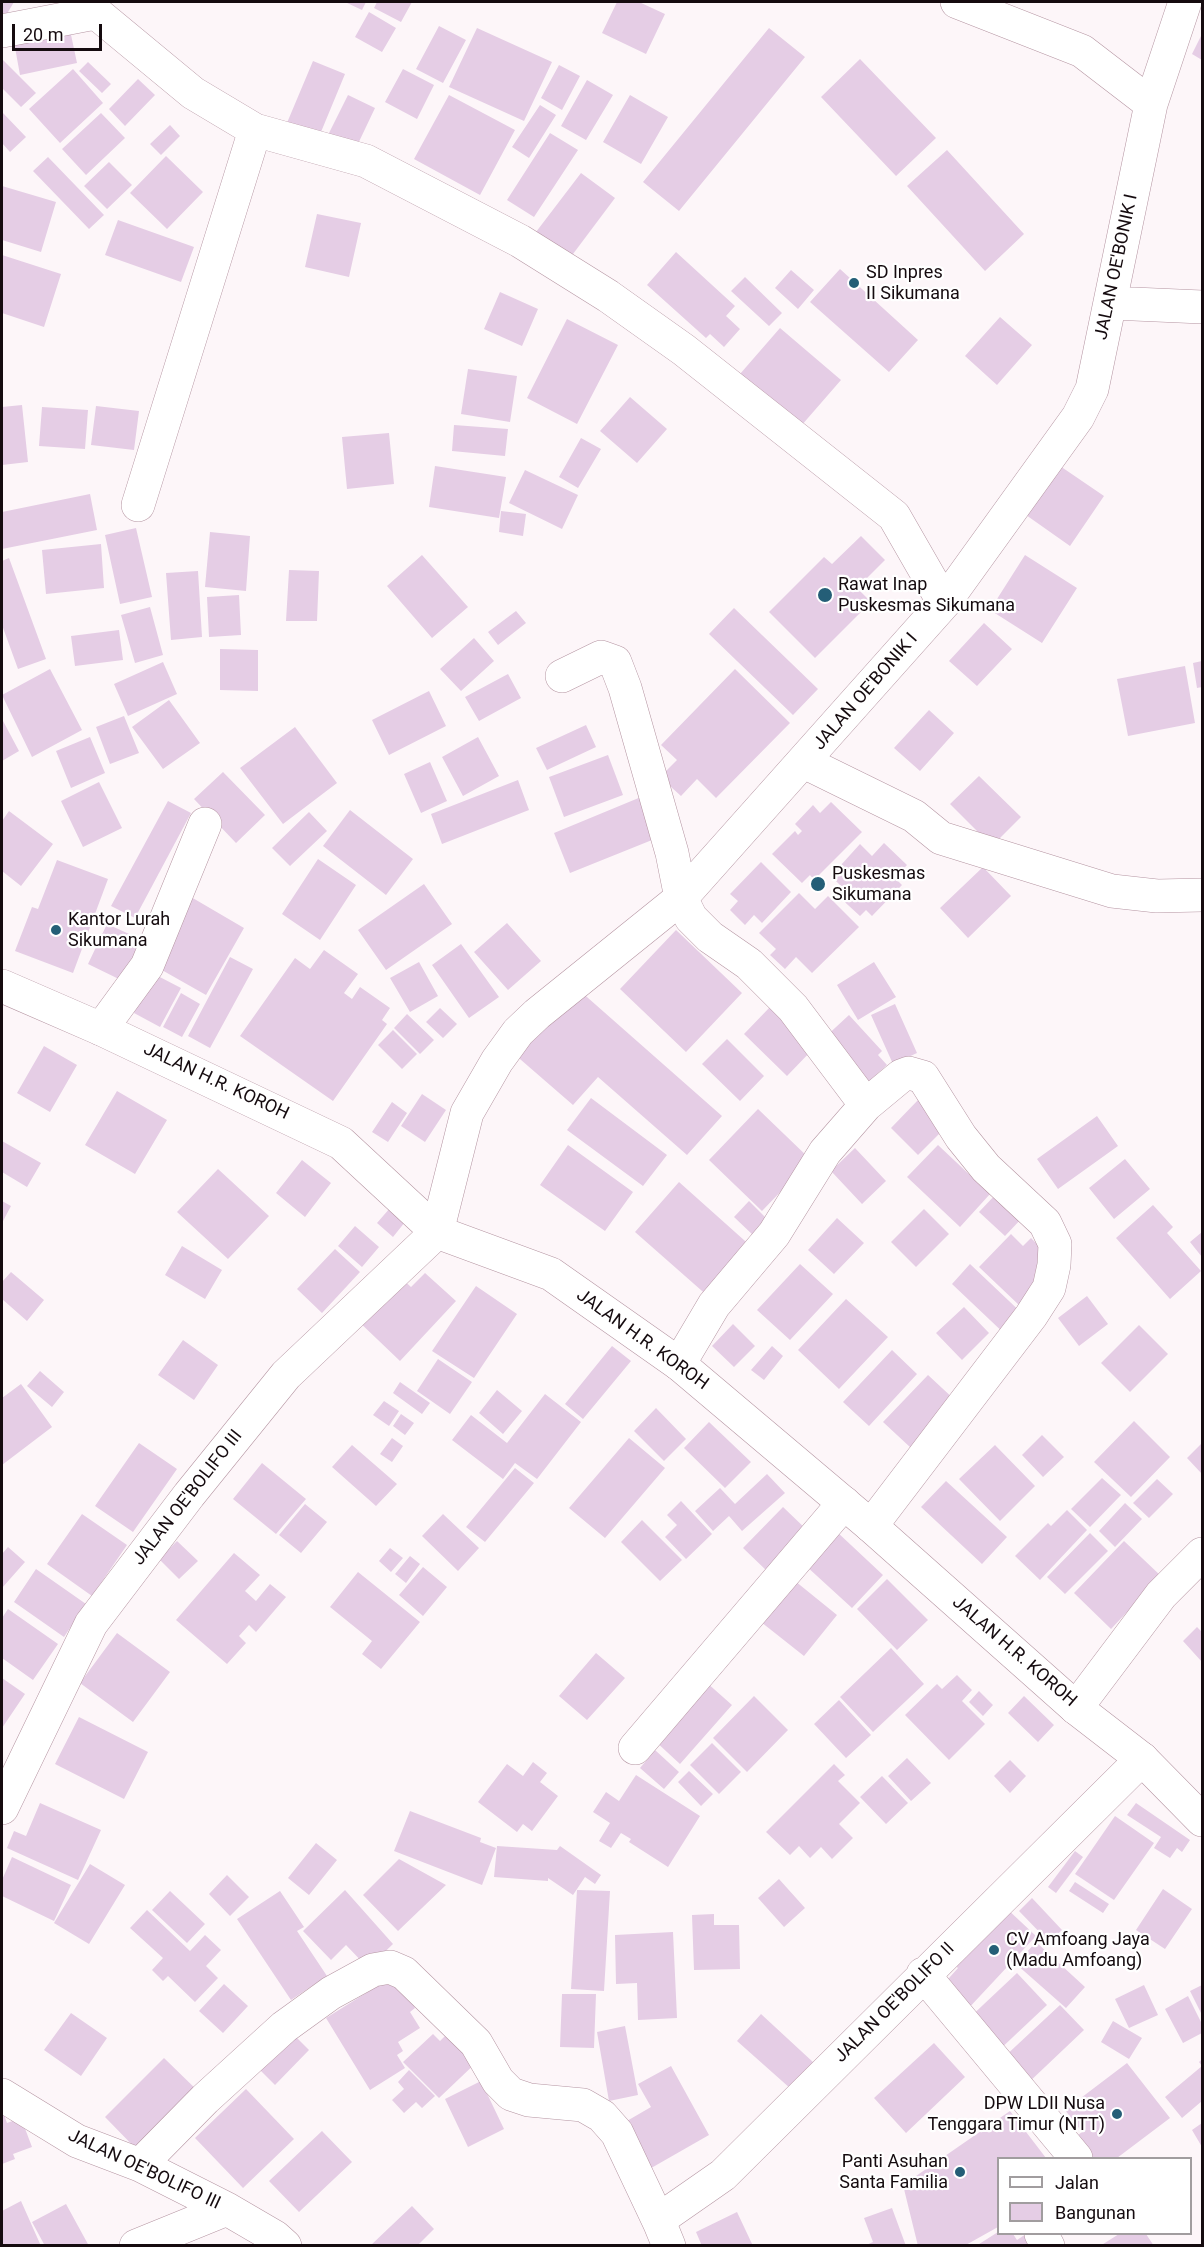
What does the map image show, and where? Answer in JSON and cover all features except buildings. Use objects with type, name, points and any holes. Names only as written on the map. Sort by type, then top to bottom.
[{"type":"street","points":[[957,2],[1082,51],[1151,104]]},
{"type":"street","name":"JALAN OE'BONIK I","points":[[436,1232],[467,1113],[497,1060],[518,1032],[681,898],[944,603],[1078,417],[1092,389],[1151,104],[1185,2]]},
{"type":"street","points":[[2,31],[89,7],[193,93],[255,130],[366,161],[520,241],[608,296],[684,350],[894,516],[944,603]]},
{"type":"street","points":[[138,505],[255,130]]},
{"type":"street","points":[[1111,303],[1203,307]]},
{"type":"street","points":[[562,676],[601,657],[615,662],[625,688],[672,853],[681,898],[691,918],[710,937],[750,963],[793,1008],[866,1105]]},
{"type":"street","points":[[804,762],[914,816],[941,838],[1112,891],[1157,896],[1203,895]]},
{"type":"street","points":[[101,1029],[147,966],[205,824]]},
{"type":"street","name":"JALAN H.R. KOROH","points":[[2,986],[101,1029],[341,1143],[436,1232],[551,1274],[679,1364],[871,1526],[1076,1708],[1142,1759],[1203,1820]]},
{"type":"street","points":[[679,1364],[714,1305],[774,1234],[825,1152],[866,1105],[901,1076],[909,1073],[923,1077],[961,1137],[986,1168],[1045,1223],[1055,1244],[1049,1288],[1031,1316],[871,1526]]},
{"type":"street","name":"JALAN OE'BOLIFO III","points":[[2,1808],[91,1624],[182,1504],[286,1375],[436,1232]]},
{"type":"street","points":[[635,1748],[844,1503]]},
{"type":"street","points":[[1076,1708],[1161,1595],[1203,1554]]},
{"type":"street","name":"JALAN OE'BOLIFO II","points":[[665,2235],[675,2208],[723,2175],[1142,1759]]},
{"type":"street","points":[[140,2165],[205,2099],[284,2027],[331,1993],[373,1970],[390,1967],[404,1973],[476,2043],[498,2081],[511,2094],[529,2100],[583,2105],[602,2116],[617,2133],[665,2235]]},
{"type":"street","points":[[923,1974],[1075,2157]]},
{"type":"street","name":"JALAN OE'BOLIFO III","points":[[2,2095],[77,2141],[140,2165],[227,2210],[275,2237],[285,2246]]},
{"type":"street","points":[[136,2246],[227,2210]]},
{"type":"place","name":"SD Inpres II Sikumana","points":[[854,283]]},
{"type":"place","name":"Rawat Inap Puskesmas Sikumana","points":[[825,595]]},
{"type":"place","name":"Puskesmas Sikumana","points":[[818,884]]},
{"type":"place","name":"Kantor Lurah Sikumana","points":[[56,930]]},
{"type":"place","name":"CV Amfoang Jaya (Madu Amfoang)","points":[[994,1950]]},
{"type":"place","name":"DPW LDII Nusa Tenggara Timur (NTT)","points":[[1117,2114]]},
{"type":"place","name":"Panti Asuhan Santa Familia","points":[[960,2172]]}]
